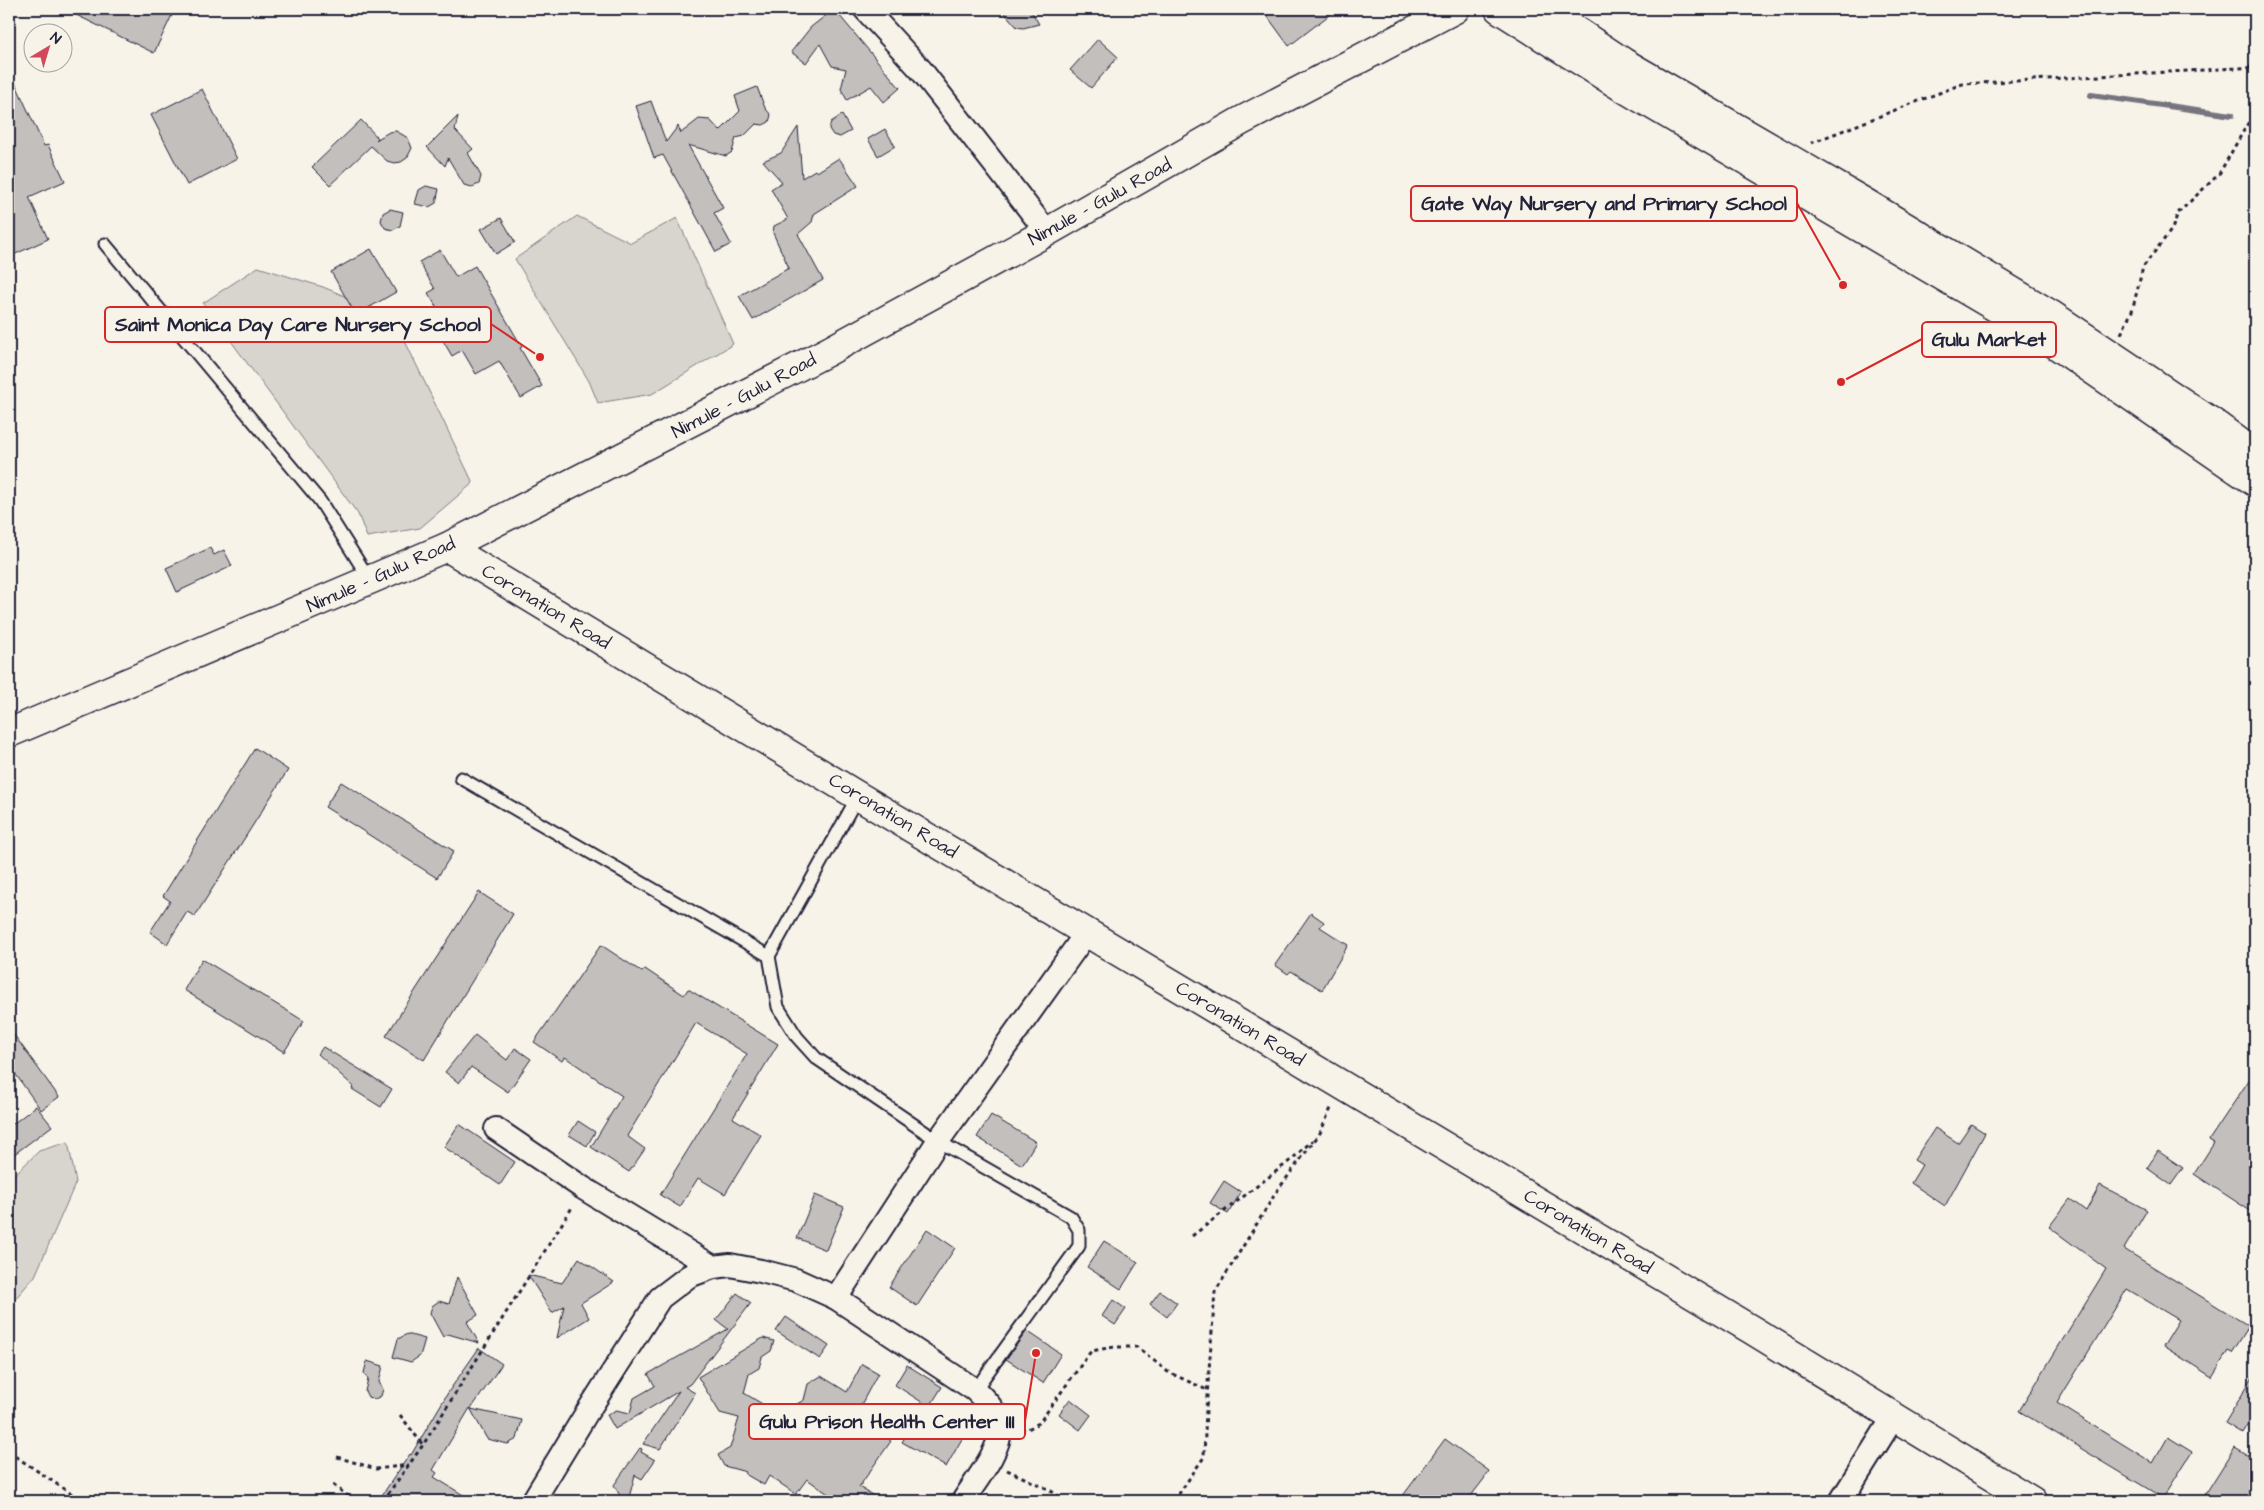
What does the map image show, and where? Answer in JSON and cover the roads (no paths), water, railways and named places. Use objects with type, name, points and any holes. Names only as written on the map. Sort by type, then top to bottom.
[{"type":"main road","name":"Nimule - Gulu Road","points":[[9,733],[371,581],[447,547],[810,361],[1047,232],[1241,121],[1455,9]]},
{"type":"main road","points":[[1499,9],[1620,86],[2039,333],[2255,482]]},
{"type":"main road","points":[[1543,9],[1624,62],[1783,154],[2050,314],[2216,425],[2255,454]]},
{"type":"main road","name":"Coronation Road","points":[[447,547],[858,796],[1752,1330],[1893,1418],[2032,1501]]},
{"type":"street","points":[[865,9],[920,70],[1047,232]]},
{"type":"street","points":[[836,1298],[938,1141],[1087,932]]},
{"type":"street","points":[[496,1129],[583,1188],[713,1267]]},
{"type":"street","points":[[533,1501],[660,1298],[689,1276],[713,1267],[730,1265],[796,1280],[836,1298],[975,1390],[989,1404],[1000,1427],[999,1440],[988,1462],[963,1501]]},
{"type":"street","points":[[1841,1501],[1893,1418]]},
{"type":"lane","points":[[105,244],[320,501],[371,581]]},
{"type":"lane","points":[[461,778],[769,956]]},
{"type":"lane","points":[[858,796],[769,956],[778,1006],[797,1037],[816,1058],[938,1141],[1071,1217],[1079,1230],[1079,1246],[975,1390]]},
{"type":"waterway","points":[[2091,95],[2232,115]]},
{"type":"place","name":"Gate Way Nursery and Primary School","points":[[1843,285]]},
{"type":"place","name":"Saint Monica Day Care Nursery School","points":[[540,357]]},
{"type":"place","name":"Gulu Market","points":[[1841,382]]},
{"type":"place","name":"Gulu Prison Health Center III","points":[[1036,1353]]}]
